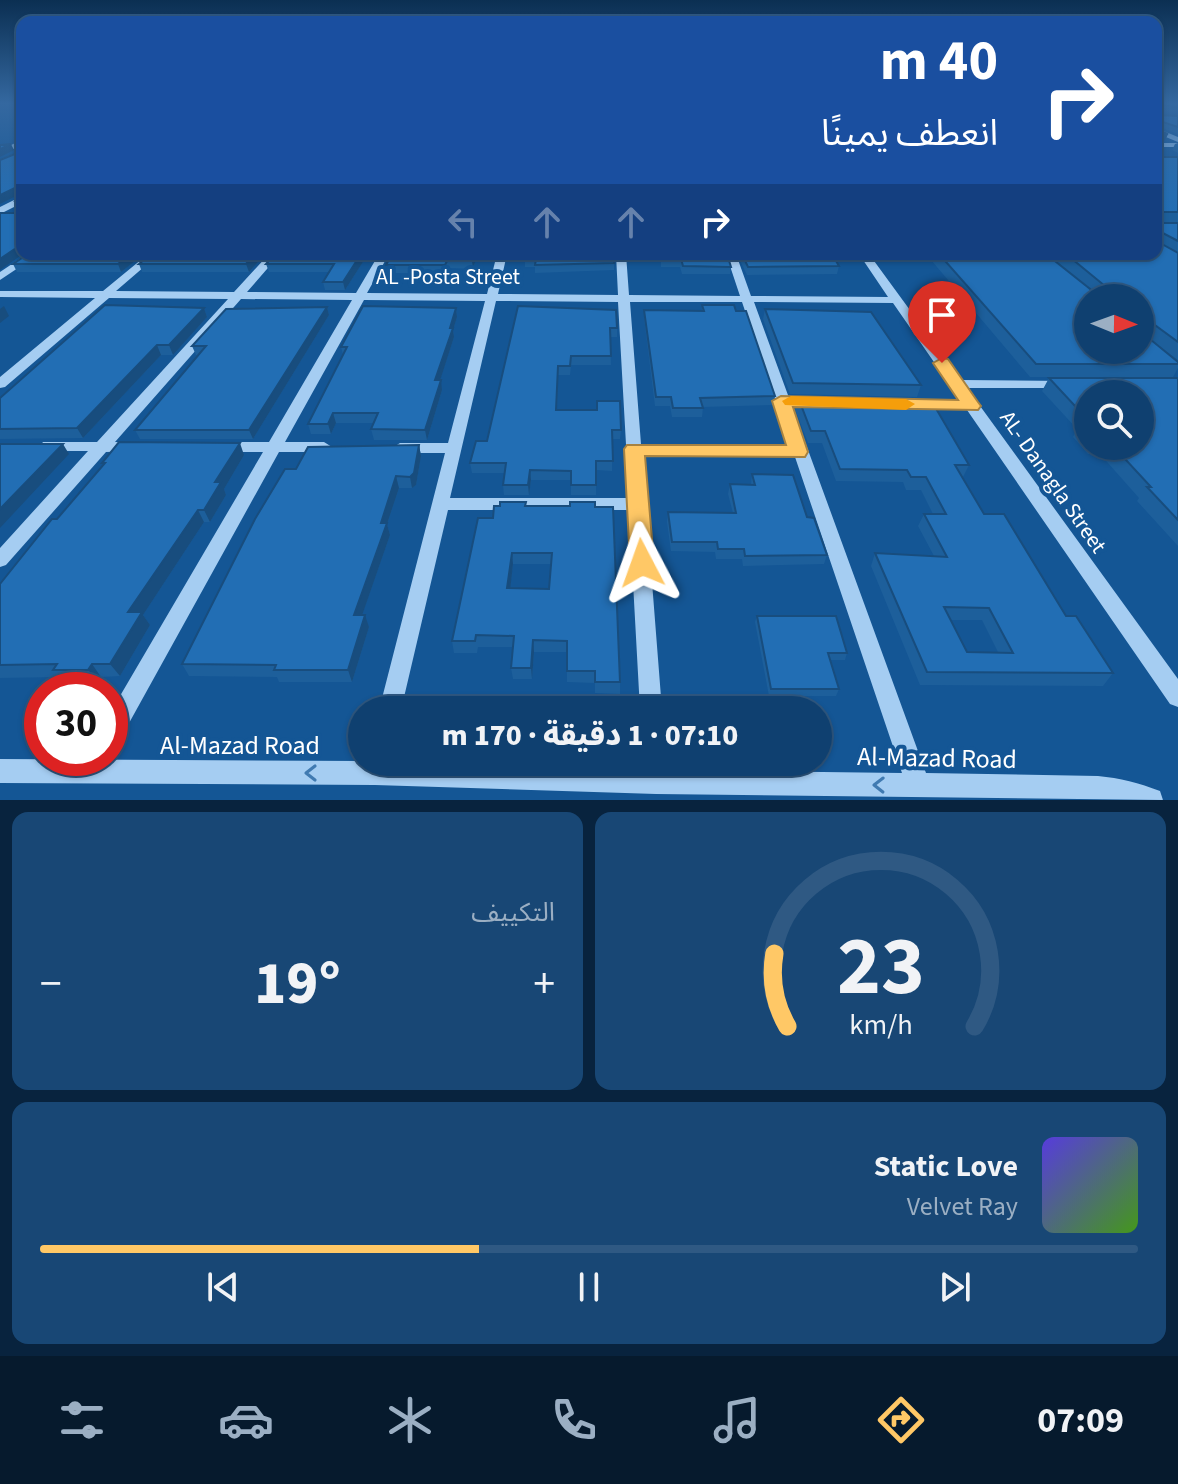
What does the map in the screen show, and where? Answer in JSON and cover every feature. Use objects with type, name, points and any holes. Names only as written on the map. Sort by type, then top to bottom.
[{"type":"street","points":[[0,277],[25,260]]},
{"type":"street","points":[[0,384],[147,260]]},
{"type":"street","points":[[0,560],[270,260]]},
{"type":"street","points":[[128,704],[381,260]]},
{"type":"street","points":[[393,696],[501,260]]},
{"type":"street","points":[[621,260],[650,696]]},
{"type":"street","points":[[733,260],[789,401],[798,452],[918,785]]},
{"type":"street","name":"AL- Danagla Street","points":[[868,260],[1178,697]]},
{"type":"street","name":"AL -Posta Street","points":[[0,294],[897,300]]},
{"type":"street","points":[[956,384],[1074,384]]},
{"type":"street","points":[[908,404],[972,406]]},
{"type":"street","points":[[29,446],[149,447]]},
{"type":"street","points":[[212,447],[335,447]]},
{"type":"street","points":[[380,448],[455,448]]},
{"type":"street","points":[[634,449],[798,452]]},
{"type":"street","points":[[441,504],[638,504]]},
{"type":"street","name":"Al-Mazad Road","points":[[128,766],[348,768]]},
{"type":"street","name":"Al-Mazad Road","points":[[0,771],[24,770]]},
{"type":"street","name":"Al-Mazad Road","points":[[736,776],[918,785],[1098,788],[1123,791],[1151,800]]},
{"type":"building","points":[[16,154],[16,187],[0,195],[0,160]]},
{"type":"building","points":[[1162,157],[1178,157],[1178,212],[1162,212]]},
{"type":"building","points":[[0,213],[16,213],[16,248],[0,259]]},
{"type":"building","points":[[1162,223],[1178,223],[1178,241],[1162,233]]},
{"type":"building","points":[[1162,244],[1178,253],[1178,342],[1154,324],[1154,284],[1103,284],[1073,260],[1162,260]]},
{"type":"building","points":[[19,260],[123,260],[118,264],[13,264]]},
{"type":"building","points":[[144,260],[250,260],[246,264],[139,264]]},
{"type":"building","points":[[270,260],[357,260],[343,282],[323,282],[334,264],[266,264]]},
{"type":"building","points":[[389,260],[472,260],[447,261],[445,265],[386,265]]},
{"type":"building","points":[[536,260],[614,260],[614,263],[535,265]]},
{"type":"building","points":[[681,260],[729,260],[731,267],[683,266]]},
{"type":"building","points":[[745,260],[836,260],[839,266],[748,267]]},
{"type":"building","points":[[944,260],[1054,260],[1084,284],[1074,284],[1074,364],[1036,364]]},
{"type":"building","points":[[105,305],[204,308],[169,345],[157,345],[77,428],[0,429],[0,398]]},
{"type":"building","points":[[702,305],[734,305],[736,311],[746,311],[775,396],[700,398],[703,408],[673,408],[671,397],[656,397],[644,310],[704,311]]},
{"type":"building","points":[[363,306],[456,308],[450,328],[453,328],[435,380],[441,380],[425,430],[371,429],[378,413],[333,413],[328,424],[308,424],[347,347],[341,347]]},
{"type":"building","points":[[518,306],[616,310],[617,328],[610,328],[611,356],[571,356],[570,366],[558,366],[556,410],[597,410],[597,401],[620,401],[621,430],[612,430],[613,461],[596,461],[596,485],[571,485],[571,471],[530,470],[528,485],[503,485],[506,463],[470,463],[476,441],[487,441]]},
{"type":"building","points":[[327,307],[249,430],[135,430],[206,346],[192,346],[226,309]]},
{"type":"building","points":[[765,309],[871,312],[921,385],[793,383]]},
{"type":"building","points":[[1154,342],[1178,362],[1154,364]]},
{"type":"building","points":[[1049,378],[1178,378],[1178,520],[1126,460],[1154,460],[1154,380],[1074,380],[1074,405]]},
{"type":"building","points":[[798,397],[931,400],[969,465],[955,465],[984,514],[1004,514],[1066,616],[1076,616],[1113,673],[927,672],[875,553],[947,557],[924,514],[946,514],[926,477],[911,477],[907,470],[840,469],[825,431],[811,431]],"holes":[[[944,607],[989,608],[1013,653],[967,652]]]},
{"type":"building","points":[[119,442],[240,443],[215,482],[221,482],[204,510],[198,510],[128,612],[142,612],[110,664],[92,664],[88,670],[53,670],[57,664],[0,665],[0,584],[52,519],[57,519],[105,463],[102,463]]},
{"type":"building","points":[[0,444],[63,444],[0,509]]},
{"type":"building","points":[[419,445],[414,473],[410,477],[396,476],[381,523],[387,523],[354,615],[365,615],[348,670],[274,670],[276,665],[182,664],[255,519],[285,469],[296,469],[308,447]]},
{"type":"building","points":[[752,474],[793,475],[807,517],[814,518],[827,555],[745,556],[744,549],[718,549],[717,542],[672,542],[668,512],[736,513],[730,484],[755,485]]},
{"type":"building","points":[[500,502],[526,502],[525,506],[570,506],[570,502],[595,502],[595,507],[613,507],[620,682],[595,682],[595,671],[567,671],[567,641],[533,640],[531,668],[511,668],[514,636],[476,635],[475,641],[452,641],[478,518],[493,518],[494,506],[500,506]],"holes":[[[512,553],[552,553],[549,589],[507,588]]]},
{"type":"building","points":[[757,616],[836,616],[847,653],[828,653],[839,689],[771,689]]},
{"type":"slow traffic","points":[[791,401],[906,404]]},
{"type":"route","points":[[642,563],[634,449],[798,452],[781,401],[972,406],[942,363]]}]
